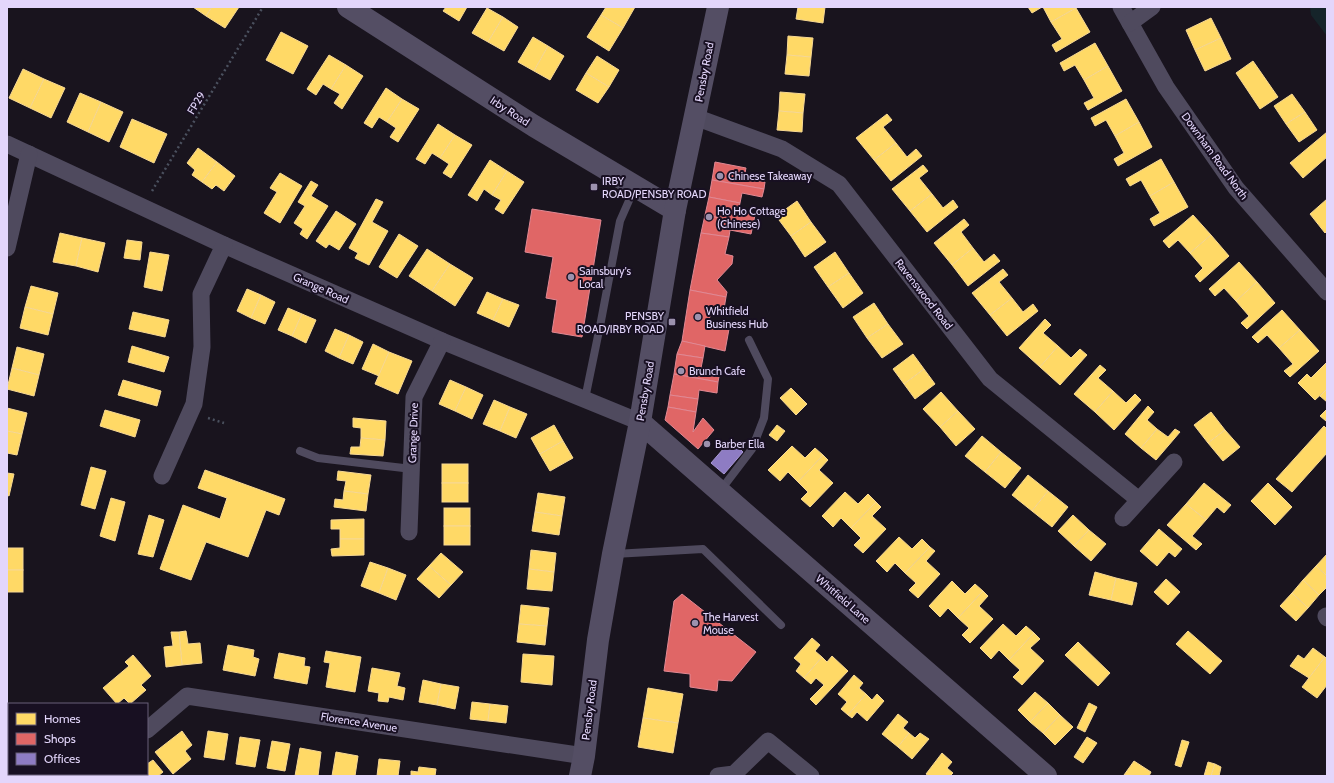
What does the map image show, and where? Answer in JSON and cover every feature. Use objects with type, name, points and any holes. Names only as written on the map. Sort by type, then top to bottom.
[{"type":"street","name":"Irby Road","points":[[348,7],[534,126],[675,210]]},
{"type":"street","name":"Pensby Road","points":[[582,766],[598,640],[613,554],[640,422],[675,210],[718,7]]},
{"type":"street","name":"Downham Road North","points":[[1120,7],[1166,87],[1236,188],[1327,292]]},
{"type":"street","points":[[1130,23],[1152,7]]},
{"type":"street","name":"Ravenswood Road","points":[[695,117],[782,149],[839,184],[990,380],[1139,500]]},
{"type":"street","name":"Grange Road","points":[[7,144],[224,245],[442,341],[640,422]]},
{"type":"street","points":[[7,248],[29,154]]},
{"type":"street","points":[[162,476],[194,404],[202,347],[200,294],[224,245]]},
{"type":"street","name":"Grange Drive","points":[[409,532],[414,397],[442,341]]},
{"type":"street","name":"Whitfield Lane","points":[[640,422],[1046,776]]},
{"type":"street","points":[[1123,518],[1174,462]]},
{"type":"street","name":"Florence Avenue","points":[[148,729],[187,696],[582,766]]},
{"type":"street","points":[[718,776],[734,774],[768,741],[811,776]]},
{"type":"lane","points":[[585,399],[620,220],[635,186]]},
{"type":"lane","points":[[719,491],[752,449],[764,418],[768,380],[749,340]]},
{"type":"lane","points":[[300,451],[318,458],[412,469]]},
{"type":"lane","points":[[613,554],[703,549],[781,625]]},
{"type":"path","name":"FP29","points":[[142,206],[263,7]]},
{"type":"shaded area","points":[[1310,7],[1327,7],[1327,36],[1311,15]]},
{"type":"building: Homes","points":[[193,7],[212,7],[206,16]]},
{"type":"building: Homes","points":[[212,7],[239,7],[225,28],[206,16]]},
{"type":"building: Homes","points":[[446,7],[467,7],[459,21],[443,11]]},
{"type":"building: Homes","points":[[606,7],[635,7],[623,28],[601,15]]},
{"type":"building: Homes","points":[[798,7],[825,7],[823,23],[796,19]]},
{"type":"building: Homes","points":[[1028,7],[1042,7],[1032,13]]},
{"type":"building: Homes","points":[[1043,7],[1075,7],[1076,8],[1051,22]]},
{"type":"building: Homes","points":[[487,8],[503,17],[488,42],[472,33]]},
{"type":"building: Homes","points":[[1076,8],[1090,32],[1056,52],[1052,45],[1062,39],[1051,22]]},
{"type":"building: Homes","points":[[601,15],[623,28],[609,51],[587,37]]},
{"type":"building: Homes","points":[[503,17],[518,27],[504,51],[488,42]]},
{"type":"building: Homes","points":[[1211,18],[1221,38],[1195,50],[1186,30]]},
{"type":"building: Homes","points":[[281,32],[308,46],[293,74],[266,60]]},
{"type":"building: Homes","points":[[788,36],[813,38],[811,57],[787,55]]},
{"type":"building: Homes","points":[[533,37],[548,46],[534,71],[518,62]]},
{"type":"building: Homes","points":[[1221,38],[1231,59],[1205,71],[1195,50]]},
{"type":"building: Homes","points":[[1095,43],[1108,66],[1084,80],[1075,65],[1064,71],[1060,63]]},
{"type":"building: Homes","points":[[548,46],[564,56],[550,80],[534,71]]},
{"type":"building: Homes","points":[[329,55],[346,65],[331,89],[323,84],[316,95],[307,89]]},
{"type":"building: Homes","points":[[787,55],[811,57],[809,76],[785,74]]},
{"type":"building: Homes","points":[[597,56],[619,70],[609,87],[586,73]]},
{"type":"building: Homes","points":[[1253,61],[1278,97],[1260,109],[1236,73]]},
{"type":"building: Homes","points":[[346,65],[363,76],[342,109],[334,103],[340,94],[331,89]]},
{"type":"building: Homes","points":[[1108,66],[1122,91],[1088,110],[1084,103],[1094,98],[1084,80]]},
{"type":"building: Homes","points":[[23,69],[44,79],[30,108],[9,98]]},
{"type":"building: Homes","points":[[586,73],[609,87],[598,103],[576,90]]},
{"type":"building: Homes","points":[[44,79],[65,88],[51,118],[30,108]]},
{"type":"building: Homes","points":[[386,88],[402,99],[387,122],[379,117],[372,128],[364,123]]},
{"type":"building: Homes","points":[[780,92],[805,94],[803,113],[779,111]]},
{"type":"building: Homes","points":[[80,93],[101,102],[88,132],[67,122]]},
{"type":"building: Homes","points":[[1292,94],[1305,112],[1286,124],[1274,106]]},
{"type":"building: Homes","points":[[402,99],[419,109],[398,142],[390,137],[396,128],[387,122]]},
{"type":"building: Homes","points":[[1126,99],[1139,122],[1115,136],[1106,120],[1095,126],[1091,118]]},
{"type":"building: Homes","points":[[101,102],[123,112],[109,142],[88,132]]},
{"type":"building: Homes","points":[[779,111],[803,113],[802,132],[777,130]]},
{"type":"building: Homes","points":[[1305,112],[1317,130],[1299,142],[1286,124]]},
{"type":"building: Homes","points":[[887,114],[892,120],[883,127],[896,143],[874,160],[856,138]]},
{"type":"building: Homes","points":[[132,119],[167,134],[154,163],[120,147]]},
{"type":"building: Homes","points":[[1139,122],[1152,147],[1118,166],[1114,159],[1124,153],[1115,136]]},
{"type":"building: Homes","points":[[438,124],[455,135],[440,158],[432,153],[425,164],[416,159]]},
{"type":"building: Homes","points":[[1327,132],[1327,157],[1303,178],[1290,163]]},
{"type":"building: Homes","points":[[455,135],[472,145],[451,178],[443,173],[449,164],[440,158]]},
{"type":"building: Homes","points":[[896,143],[907,157],[916,149],[922,156],[891,181],[874,160]]},
{"type":"building: Homes","points":[[198,148],[217,162],[202,182],[192,175],[195,170],[187,163]]},
{"type":"building: Homes","points":[[1161,159],[1174,182],[1150,196],[1141,180],[1130,186],[1126,179]]},
{"type":"building: Homes","points":[[490,160],[507,171],[492,195],[484,189],[477,201],[468,195]]},
{"type":"building: Homes","points":[[217,162],[235,176],[224,191],[216,185],[212,189],[202,182]]},
{"type":"building: Homes","points":[[923,165],[928,171],[919,178],[932,194],[910,211],[892,189]]},
{"type":"building: Homes","points":[[507,171],[524,182],[503,214],[495,209],[501,200],[492,195]]},
{"type":"building: Homes","points":[[280,173],[302,186],[280,223],[264,213],[277,192],[270,188]]},
{"type":"building: Homes","points":[[311,181],[318,185],[311,196],[328,206],[307,239],[300,234],[303,229],[294,223],[305,206],[298,202]]},
{"type":"building: Homes","points":[[1174,182],[1188,207],[1154,226],[1150,219],[1160,213],[1150,196]]},
{"type":"building: Homes","points":[[932,194],[943,208],[953,200],[958,207],[927,232],[910,211]]},
{"type":"building: Homes","points":[[376,199],[383,202],[372,222],[388,231],[369,265],[355,258],[358,253],[349,248]]},
{"type":"building: Homes","points":[[1327,199],[1327,231],[1325,233],[1310,214]]},
{"type":"building: Homes","points":[[797,201],[811,222],[791,236],[776,216]]},
{"type":"building: Homes","points":[[336,211],[356,224],[339,250],[329,244],[326,248],[316,241]]},
{"type":"building: Homes","points":[[1193,215],[1211,235],[1190,253],[1178,240],[1169,248],[1163,241]]},
{"type":"building: Homes","points":[[964,219],[969,225],[961,232],[973,248],[952,265],[934,243]]},
{"type":"building: Homes","points":[[811,222],[826,242],[805,257],[791,236]]},
{"type":"building: Homes","points":[[60,233],[82,238],[76,266],[53,262]]},
{"type":"building: Homes","points":[[399,234],[418,246],[397,278],[379,267]]},
{"type":"building: Homes","points":[[1211,235],[1229,256],[1200,282],[1195,276],[1203,268],[1190,253]]},
{"type":"building: Homes","points":[[82,238],[105,243],[98,272],[76,266]]},
{"type":"building: Homes","points":[[127,240],[142,242],[140,260],[124,258]]},
{"type":"building: Homes","points":[[973,248],[984,262],[994,254],[1000,261],[968,286],[952,265]]},
{"type":"building: Homes","points":[[427,249],[450,264],[432,291],[409,276]]},
{"type":"building: Homes","points":[[150,252],[169,255],[162,291],[144,287]]},
{"type":"building: Homes","points":[[835,252],[849,273],[828,287],[814,267]]},
{"type":"building: Homes","points":[[1239,262],[1257,282],[1236,301],[1224,288],[1215,296],[1209,289]]},
{"type":"building: Homes","points":[[450,264],[473,278],[455,306],[432,291]]},
{"type":"building: Homes","points":[[1003,269],[1008,275],[999,282],[1012,298],[990,315],[972,293]]},
{"type":"building: Homes","points":[[849,273],[863,293],[843,308],[828,287]]},
{"type":"building: Homes","points":[[1257,282],[1275,303],[1247,329],[1241,323],[1249,316],[1236,301]]},
{"type":"building: Homes","points":[[31,286],[58,293],[53,314],[25,307]]},
{"type":"building: Homes","points":[[247,289],[261,295],[251,318],[237,311]]},
{"type":"building: Homes","points":[[487,292],[503,299],[493,320],[477,313]]},
{"type":"building: Homes","points":[[261,295],[275,302],[265,324],[251,318]]},
{"type":"building: Homes","points":[[1012,298],[1023,312],[1033,304],[1038,311],[1007,336],[990,315]]},
{"type":"building: Homes","points":[[503,299],[519,305],[509,327],[493,320]]},
{"type":"building: Homes","points":[[874,303],[888,324],[867,338],[853,317]]},
{"type":"building: Homes","points":[[25,307],[53,314],[48,335],[20,328]]},
{"type":"building: Homes","points":[[288,308],[302,314],[292,336],[278,330]]},
{"type":"building: Homes","points":[[1282,310],[1300,330],[1279,348],[1267,335],[1258,343],[1252,337]]},
{"type":"building: Homes","points":[[133,312],[169,320],[165,337],[129,329]]},
{"type":"building: Homes","points":[[302,314],[316,320],[306,343],[292,336]]},
{"type":"building: Homes","points":[[1045,319],[1051,325],[1043,333],[1058,346],[1040,367],[1019,348]]},
{"type":"building: Homes","points":[[888,324],[903,344],[882,358],[867,338]]},
{"type":"building: Homes","points":[[335,329],[349,335],[339,358],[325,351]]},
{"type":"building: Homes","points":[[1300,330],[1319,351],[1290,377],[1284,371],[1293,364],[1279,348]]},
{"type":"building: Homes","points":[[349,335],[363,342],[353,364],[339,358]]},
{"type":"building: Homes","points":[[373,344],[389,352],[379,376],[362,369]]},
{"type":"building: Homes","points":[[132,346],[169,357],[164,372],[128,362]]},
{"type":"building: Homes","points":[[1058,346],[1071,358],[1080,349],[1087,355],[1060,385],[1040,367]]},
{"type":"building: Homes","points":[[17,347],[44,354],[39,375],[12,368]]},
{"type":"building: Homes","points":[[389,352],[412,361],[398,394],[375,384]]},
{"type":"building: Homes","points":[[913,354],[924,369],[904,384],[893,369]]},
{"type":"building: Homes","points":[[1327,362],[1327,389],[1315,400],[1298,383],[1307,374],[1311,378]]},
{"type":"building: Homes","points":[[1100,365],[1106,370],[1098,378],[1113,391],[1095,412],[1074,394]]},
{"type":"building: Homes","points":[[12,368],[39,375],[34,396],[7,389]]},
{"type":"building: Homes","points":[[924,369],[935,384],[915,399],[904,384]]},
{"type":"building: Homes","points":[[123,380],[161,391],[157,406],[118,395]]},
{"type":"building: Homes","points":[[450,380],[466,387],[455,411],[439,404]]},
{"type":"building: Homes","points":[[466,387],[483,395],[472,419],[455,411]]},
{"type":"building: Homes","points":[[791,388],[807,404],[796,415],[780,398]]},
{"type":"building: Homes","points":[[1327,389],[1327,402],[1320,396]]},
{"type":"building: Homes","points":[[1113,391],[1126,403],[1135,394],[1141,400],[1114,430],[1095,412]]},
{"type":"building: Homes","points":[[941,392],[958,411],[940,427],[923,409]]},
{"type":"building: Homes","points":[[494,400],[510,407],[500,431],[483,424]]},
{"type":"building: Homes","points":[[1148,406],[1154,412],[1147,420],[1157,429],[1141,448],[1125,434]]},
{"type":"building: Homes","points":[[510,407],[527,414],[516,438],[500,431]]},
{"type":"building: Homes","points":[[7,408],[27,413],[22,434],[7,431]]},
{"type":"building: Homes","points":[[1327,409],[1327,419],[1326,421],[1320,416]]},
{"type":"building: Homes","points":[[105,410],[140,420],[135,437],[100,426]]},
{"type":"building: Homes","points":[[958,411],[975,429],[956,446],[940,427]]},
{"type":"building: Homes","points":[[1211,412],[1225,430],[1208,443],[1194,425]]},
{"type":"building: Homes","points":[[353,418],[386,421],[385,440],[361,438],[361,428],[353,427]]},
{"type":"building: Homes","points":[[554,425],[563,441],[540,454],[531,438]]},
{"type":"building: Homes","points":[[777,425],[785,431],[777,441],[769,435]]},
{"type":"building: Homes","points":[[1324,426],[1327,429],[1327,453],[1292,492],[1276,479]]},
{"type":"building: Homes","points":[[1157,429],[1168,437],[1175,429],[1180,432],[1156,460],[1141,448]]},
{"type":"building: Homes","points":[[1225,430],[1240,447],[1223,461],[1208,443]]},
{"type":"building: Homes","points":[[7,431],[22,434],[17,455],[7,453]]},
{"type":"building: Homes","points":[[982,436],[1001,452],[985,472],[965,456]]},
{"type":"building: Homes","points":[[361,438],[385,440],[383,456],[350,454],[351,447],[360,447]]},
{"type":"building: Homes","points":[[563,441],[573,458],[550,471],[540,454]]},
{"type":"building: Homes","points":[[792,446],[805,458],[815,448],[823,455],[798,482],[788,472],[780,481],[768,470]]},
{"type":"building: Homes","points":[[1001,452],[1021,468],[1005,488],[985,472]]},
{"type":"building: Homes","points":[[823,455],[828,460],[819,470],[833,483],[810,507],[801,499],[808,492],[798,482]]},
{"type":"building: Homes","points":[[442,464],[468,464],[468,483],[442,483]]},
{"type":"building: Homes","points":[[91,467],[106,471],[95,509],[81,505]]},
{"type":"building: Homes","points":[[205,470],[285,499],[279,515],[266,510],[248,557],[206,542],[191,580],[160,569],[183,505],[220,519],[227,498],[198,488]]},
{"type":"building: Homes","points":[[338,471],[371,475],[368,494],[344,491],[346,481],[337,480]]},
{"type":"building: Homes","points":[[7,473],[14,474],[9,496],[7,495]]},
{"type":"building: Homes","points":[[1028,475],[1048,491],[1032,511],[1012,495]]},
{"type":"building: Homes","points":[[442,483],[468,483],[468,502],[442,502]]},
{"type":"building: Homes","points":[[1204,483],[1231,505],[1224,513],[1217,507],[1206,520],[1186,504]]},
{"type":"building: Homes","points":[[1268,483],[1292,507],[1275,525],[1251,501]]},
{"type":"building: Homes","points":[[344,491],[368,494],[366,511],[334,507],[335,499],[343,500]]},
{"type":"building: Homes","points":[[1048,491],[1068,507],[1052,527],[1032,511]]},
{"type":"building: Homes","points":[[845,492],[858,504],[868,494],[876,502],[851,528],[841,518],[833,527],[822,516]]},
{"type":"building: Homes","points":[[538,493],[565,497],[562,516],[535,512]]},
{"type":"building: Homes","points":[[111,498],[125,502],[115,541],[100,536]]},
{"type":"building: Homes","points":[[876,502],[881,507],[872,516],[886,529],[863,553],[854,545],[861,538],[851,528]]},
{"type":"building: Homes","points":[[1186,504],[1206,520],[1192,536],[1202,544],[1196,550],[1167,525]]},
{"type":"building: Homes","points":[[444,508],[470,508],[470,526],[444,526]]},
{"type":"building: Homes","points":[[535,512],[562,516],[559,535],[532,531]]},
{"type":"building: Homes","points":[[149,515],[164,520],[153,557],[138,554]]},
{"type":"building: Homes","points":[[1073,515],[1089,530],[1074,546],[1058,531]]},
{"type":"building: Homes","points":[[364,519],[364,539],[340,539],[340,529],[331,529],[331,520]]},
{"type":"building: Homes","points":[[444,526],[470,526],[470,545],[444,545]]},
{"type":"building: Homes","points":[[1159,529],[1182,549],[1175,557],[1169,552],[1157,566],[1140,551]]},
{"type":"building: Homes","points":[[1089,530],[1106,544],[1091,561],[1074,546]]},
{"type":"building: Homes","points":[[899,537],[912,549],[922,539],[930,547],[905,573],[895,563],[887,572],[876,561]]},
{"type":"building: Homes","points":[[340,539],[364,539],[364,555],[332,556],[331,549],[340,548]]},
{"type":"building: Homes","points":[[930,547],[935,551],[926,561],[940,574],[918,598],[909,590],[916,583],[905,573]]},
{"type":"building: Homes","points":[[7,548],[23,548],[23,570],[7,570]]},
{"type":"building: Homes","points":[[531,550],[556,553],[554,572],[529,569]]},
{"type":"building: Homes","points":[[441,553],[463,572],[451,585],[429,566]]},
{"type":"building: Homes","points":[[1327,554],[1327,576],[1316,566]]},
{"type":"building: Homes","points":[[370,562],[388,568],[379,593],[361,586]]},
{"type":"building: Homes","points":[[429,566],[451,585],[439,598],[417,579]]},
{"type":"building: Homes","points":[[1316,566],[1327,576],[1327,587],[1319,595],[1303,580]]},
{"type":"building: Homes","points":[[388,568],[406,575],[396,600],[379,593]]},
{"type":"building: Homes","points":[[529,569],[554,572],[552,591],[527,589]]},
{"type":"building: Homes","points":[[7,570],[23,570],[23,592],[7,592]]},
{"type":"building: Homes","points":[[1095,572],[1116,578],[1111,600],[1089,595]]},
{"type":"building: Homes","points":[[1116,578],[1137,583],[1132,605],[1111,600]]},
{"type":"building: Homes","points":[[1166,579],[1180,592],[1168,605],[1154,592]]},
{"type":"building: Homes","points":[[1303,580],[1319,595],[1308,608],[1292,593]]},
{"type":"building: Homes","points":[[952,581],[965,594],[975,584],[983,591],[958,618],[948,608],[940,617],[929,606]]},
{"type":"building: Homes","points":[[983,591],[988,596],[979,606],[993,619],[970,643],[962,635],[969,628],[958,618]]},
{"type":"building: Homes","points":[[1292,593],[1308,608],[1296,621],[1280,606]]},
{"type":"building: Homes","points":[[521,605],[549,608],[547,626],[519,624]]},
{"type":"building: Homes","points":[[519,624],[547,626],[545,645],[517,642]]},
{"type":"building: Homes","points":[[1003,624],[1016,636],[1026,626],[1034,633],[1009,660],[999,650],[991,659],[980,648]]},
{"type":"building: Homes","points":[[186,631],[188,644],[200,643],[202,663],[182,665],[179,632]]},
{"type":"building: Homes","points":[[1188,631],[1222,661],[1210,674],[1176,644]]},
{"type":"building: Homes","points":[[171,632],[179,632],[182,665],[166,667],[164,647],[173,646]]},
{"type":"building: Homes","points":[[1034,633],[1040,639],[1030,648],[1044,661],[1022,685],[1013,677],[1020,670],[1009,660]]},
{"type":"building: Homes","points":[[812,638],[820,645],[815,651],[822,657],[804,678],[796,671],[801,664],[794,658]]},
{"type":"building: Homes","points":[[1078,642],[1110,673],[1098,686],[1065,655]]},
{"type":"building: Homes","points":[[228,645],[254,650],[253,657],[259,659],[255,676],[223,670]]},
{"type":"building: Homes","points":[[1313,648],[1325,657],[1309,678],[1290,666],[1298,655],[1304,659]]},
{"type":"building: Homes","points":[[326,651],[361,657],[355,692],[326,687],[330,663],[324,662]]},
{"type":"building: Homes","points":[[279,653],[305,658],[304,666],[310,667],[307,684],[274,678]]},
{"type":"building: Homes","points":[[523,654],[554,656],[552,685],[521,682]]},
{"type":"building: Homes","points":[[133,655],[151,676],[141,685],[146,690],[131,703],[129,703],[124,698],[116,703],[103,688],[129,666],[125,662]]},
{"type":"building: Homes","points":[[832,656],[848,671],[816,705],[810,699],[824,685],[816,678],[811,684],[804,678],[822,657],[827,662]]},
{"type":"building: Homes","points":[[1325,657],[1327,659],[1327,685],[1317,698],[1302,687]]},
{"type":"building: Homes","points":[[372,668],[400,673],[397,686],[405,688],[403,700],[389,697],[388,702],[378,701],[379,693],[368,691]]},
{"type":"building: Homes","points":[[854,675],[863,683],[859,688],[866,694],[848,715],[841,709],[847,702],[838,694]]},
{"type":"building: Homes","points":[[423,680],[441,684],[437,705],[419,702]]},
{"type":"building: Homes","points":[[441,684],[459,687],[455,709],[437,705]]},
{"type":"building: Homes","points":[[648,688],[683,694],[678,723],[643,718]]},
{"type":"building: Homes","points":[[1035,692],[1048,703],[1030,722],[1018,710]]},
{"type":"building: Homes","points":[[866,694],[872,700],[877,694],[884,701],[867,721],[857,712],[852,718],[848,715]]},
{"type":"building: Homes","points":[[472,702],[490,704],[488,721],[470,719]]},
{"type":"building: Homes","points":[[1048,703],[1060,715],[1043,733],[1030,722]]},
{"type":"building: Homes","points":[[1089,703],[1097,707],[1085,732],[1077,728]]},
{"type":"building: Homes","points":[[490,704],[508,706],[506,723],[488,721]]},
{"type":"building: Homes","points":[[898,714],[908,722],[903,728],[909,733],[898,747],[882,734]]},
{"type":"building: Homes","points":[[1060,715],[1073,727],[1055,745],[1043,733]]},
{"type":"building: Homes","points":[[643,718],[678,723],[673,753],[638,747]]},
{"type":"building: Homes","points":[[182,731],[192,745],[185,751],[191,759],[173,774],[155,752]]},
{"type":"building: Homes","points":[[208,731],[228,734],[224,760],[204,757]]},
{"type":"building: Homes","points":[[909,733],[915,738],[920,733],[929,739],[912,759],[898,747]]},
{"type":"building: Homes","points":[[240,737],[260,740],[255,767],[236,764]]},
{"type":"building: Homes","points":[[1087,737],[1097,743],[1083,763],[1074,757]]},
{"type":"building: Homes","points":[[1182,740],[1189,742],[1181,767],[1175,765]]},
{"type":"building: Homes","points":[[272,741],[290,744],[285,771],[267,768]]},
{"type":"building: Homes","points":[[300,748],[321,752],[318,776],[295,776]]},
{"type":"building: Homes","points":[[336,752],[358,756],[355,776],[332,776]]},
{"type":"building: Homes","points":[[942,753],[952,762],[947,768],[953,773],[950,776],[929,776],[926,774]]},
{"type":"building: Homes","points":[[379,759],[400,761],[398,776],[377,776]]},
{"type":"building: Homes","points":[[153,760],[163,772],[158,776],[126,775],[148,775],[148,763]]},
{"type":"building: Homes","points":[[1134,761],[1151,772],[1149,776],[1124,775]]},
{"type":"building: Homes","points":[[1208,762],[1215,764],[1211,776],[1204,776]]},
{"type":"building: Homes","points":[[1215,764],[1221,767],[1219,776],[1211,776]]},
{"type":"building: Homes","points":[[419,767],[436,769],[435,776],[411,776],[411,771],[418,772]]},
{"type":"building: Shops","points":[[715,162],[746,168],[744,178],[765,182],[764,189],[712,180]]},
{"type":"building: Shops","points":[[712,180],[764,189],[762,197],[742,193],[740,203],[709,197]]},
{"type":"building: Shops","points":[[709,197],[740,203],[738,212],[755,215],[753,225],[705,215]]},
{"type":"building: Shops","name":"Sainsbury's Local","points":[[532,209],[601,220],[582,337],[552,332],[557,300],[546,298],[553,257],[525,252]]},
{"type":"building: Shops","points":[[705,215],[753,225],[751,234],[730,230],[729,237],[701,233]]},
{"type":"building: Shops","points":[[701,233],[729,237],[725,254],[733,256],[732,264],[717,280],[727,292],[726,297],[690,290]]},
{"type":"building: Shops","name":"Whitfield Business Hub","points":[[690,290],[726,297],[724,309],[712,307],[708,325],[729,329],[725,351],[682,341]]},
{"type":"building: Shops","points":[[682,341],[705,346],[703,358],[677,354]]},
{"type":"building: Shops","points":[[677,354],[703,358],[701,368],[720,371],[718,382],[674,374]]},
{"type":"building: Shops","points":[[674,374],[718,382],[717,393],[699,390],[698,399],[670,395]]},
{"type":"building: Shops","points":[[670,395],[698,399],[696,412],[668,407]]},
{"type":"building: Shops","points":[[668,407],[696,412],[693,432],[703,418],[714,430],[698,449],[665,420]]},
{"type":"building: Shops","name":"The Harvest Mouse","points":[[682,594],[756,652],[732,681],[718,680],[717,691],[690,687],[690,674],[664,671],[674,601]]},
{"type":"building: Offices","points":[[731,440],[743,452],[724,474],[711,463]]},
{"type":"place","name":"Chinese Takeaway","points":[[720,176]]},
{"type":"place","name":"IRBY ROAD/PENSBY ROAD","points":[[594,187]]},
{"type":"place","name":"Ho Ho Cottage (Chinese)","points":[[709,217]]},
{"type":"place","name":"Sainsbury's Local","points":[[571,277]]},
{"type":"place","name":"Whitfield Business Hub","points":[[698,317]]},
{"type":"place","name":"PENSBY ROAD/IRBY ROAD","points":[[672,322]]},
{"type":"place","name":"Brunch Cafe","points":[[681,371]]},
{"type":"place","name":"Barber Ella","points":[[707,444]]},
{"type":"place","name":"The Harvest Mouse","points":[[695,623]]}]
